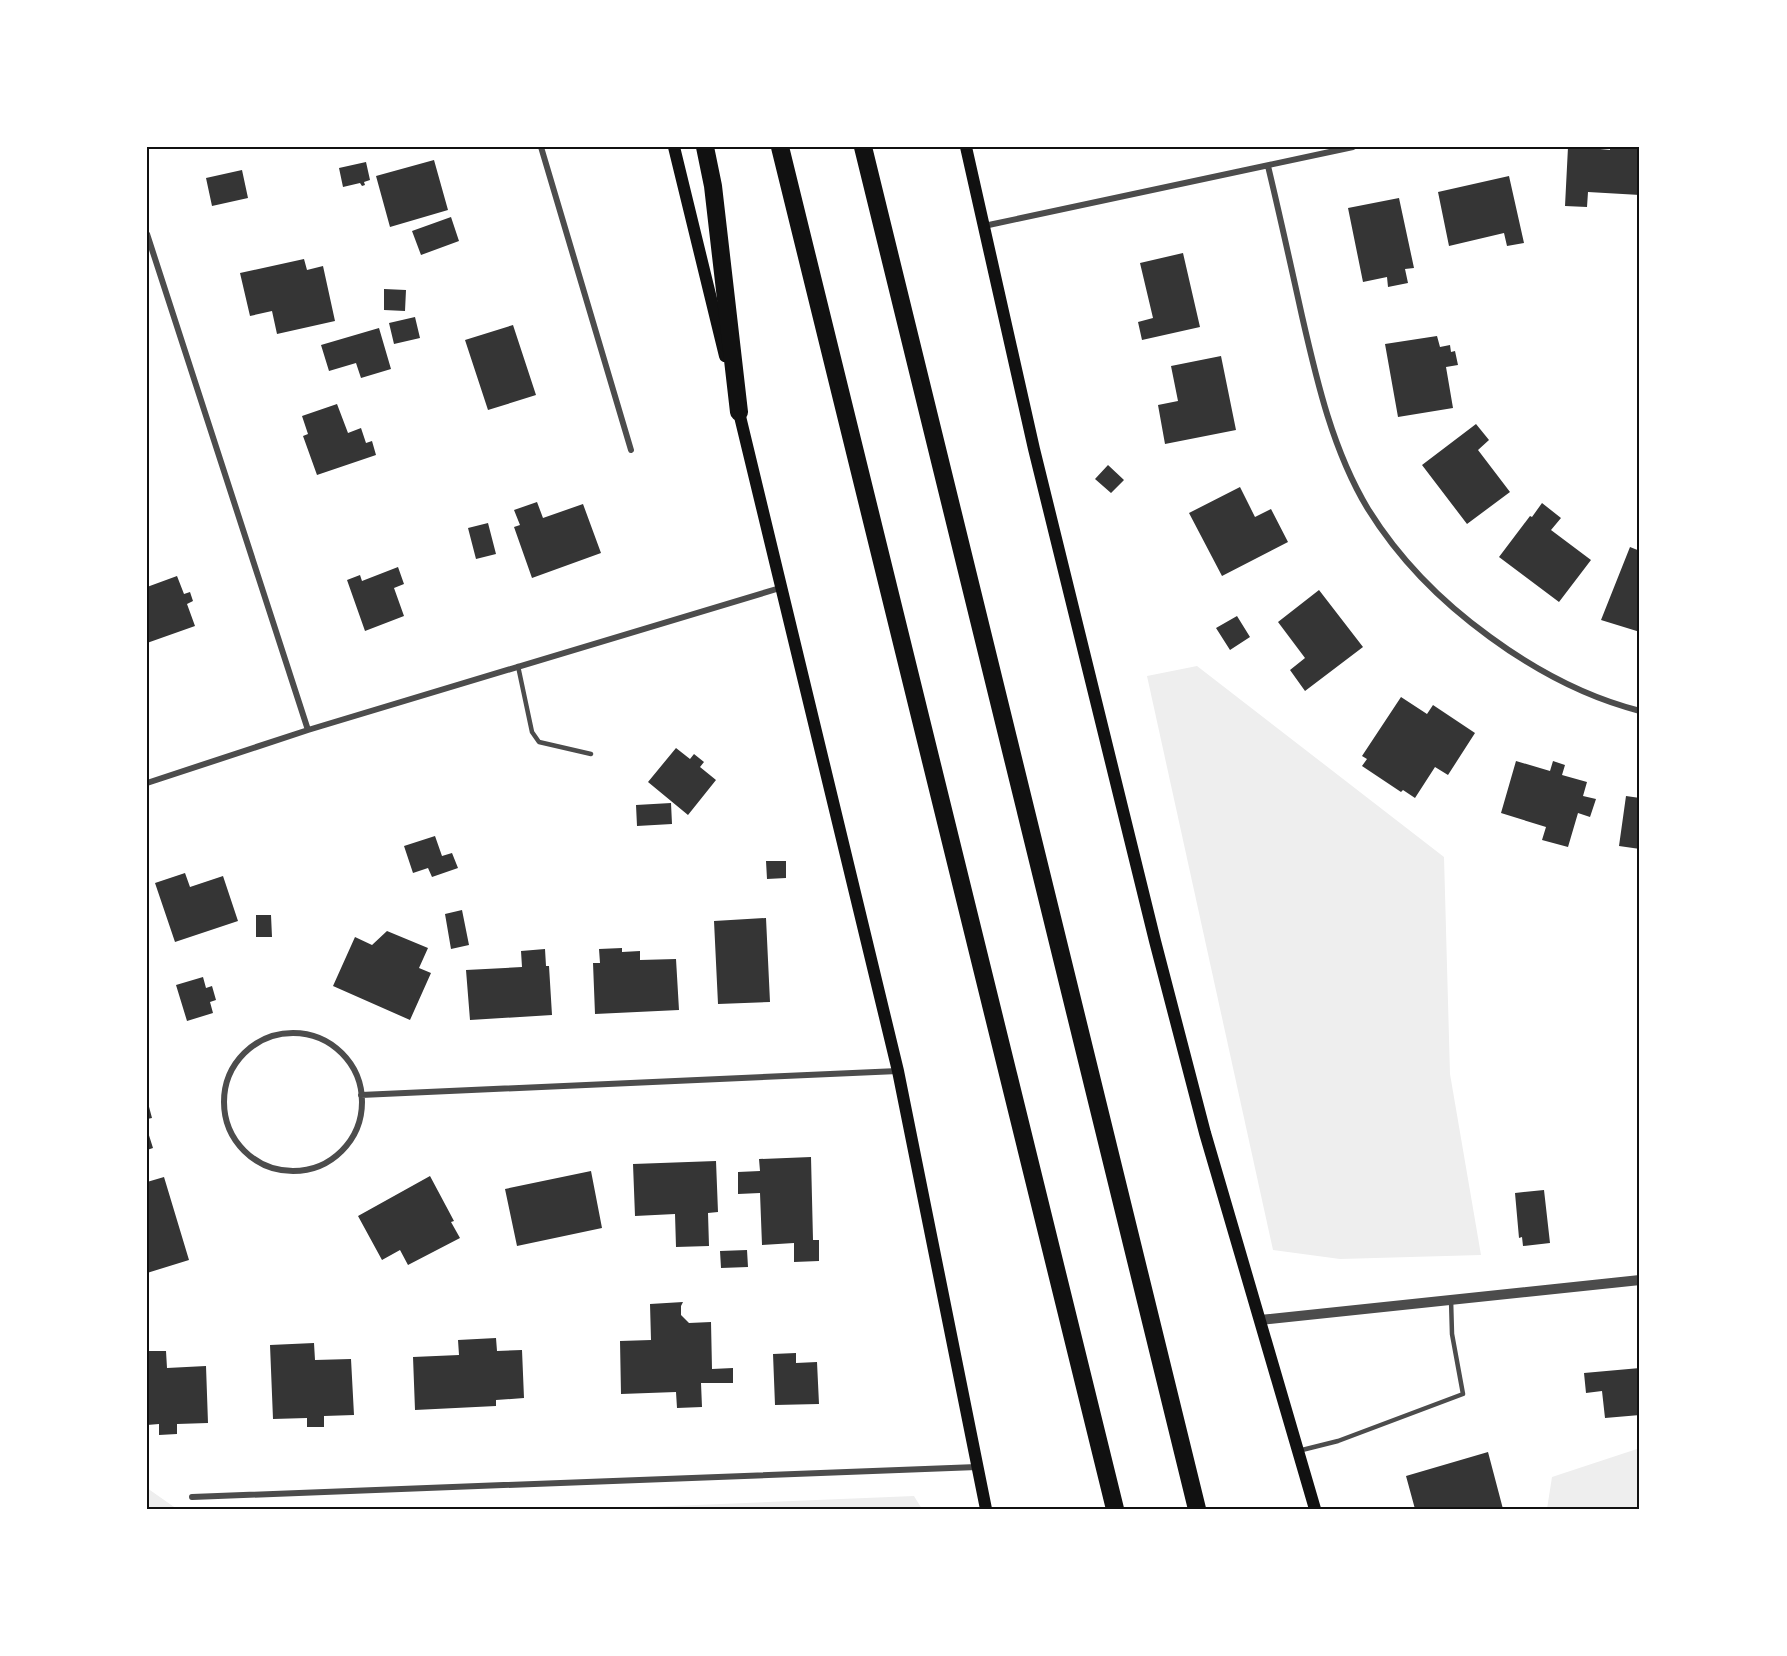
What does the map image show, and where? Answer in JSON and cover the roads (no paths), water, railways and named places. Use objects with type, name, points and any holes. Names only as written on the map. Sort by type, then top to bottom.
[{"type":"highway","points":[[705,147],[713,186],[739,412]]},
{"type":"highway","points":[[780,147],[1115,1509]]},
{"type":"highway","points":[[863,147],[1197,1509]]},
{"type":"main road","points":[[674,147],[898,1071],[986,1509]]},
{"type":"main road","points":[[966,147],[1034,449],[1155,941],[1206,1133],[1315,1509]]},
{"type":"street","points":[[541,147],[631,450]]},
{"type":"street","points":[[984,226],[1353,147]]},
{"type":"street","points":[[1268,165],[1323,400],[1349,473],[1368,509],[1389,540],[1442,598],[1512,653],[1582,692],[1640,711]]},
{"type":"street","points":[[147,234],[309,730]]},
{"type":"street","points":[[147,783],[309,730],[780,588]]},
{"type":"street","points":[[293,1032],[319,1037],[342,1052],[357,1075],[361,1095],[363,1101],[358,1128],[342,1151],[320,1166],[293,1172],[267,1166],[244,1151],[229,1129],[224,1102],[229,1075],[244,1053],[266,1037],[293,1032]]},
{"type":"street","points":[[361,1095],[898,1071]]},
{"type":"street","points":[[1260,1320],[1640,1280]]},
{"type":"street","points":[[192,1497],[978,1467]]},
{"type":"lane","points":[[518,666],[532,732],[539,742],[591,754]]},
{"type":"lane","points":[[1298,1451],[1338,1441],[1463,1394],[1452,1334],[1451,1299]]}]
